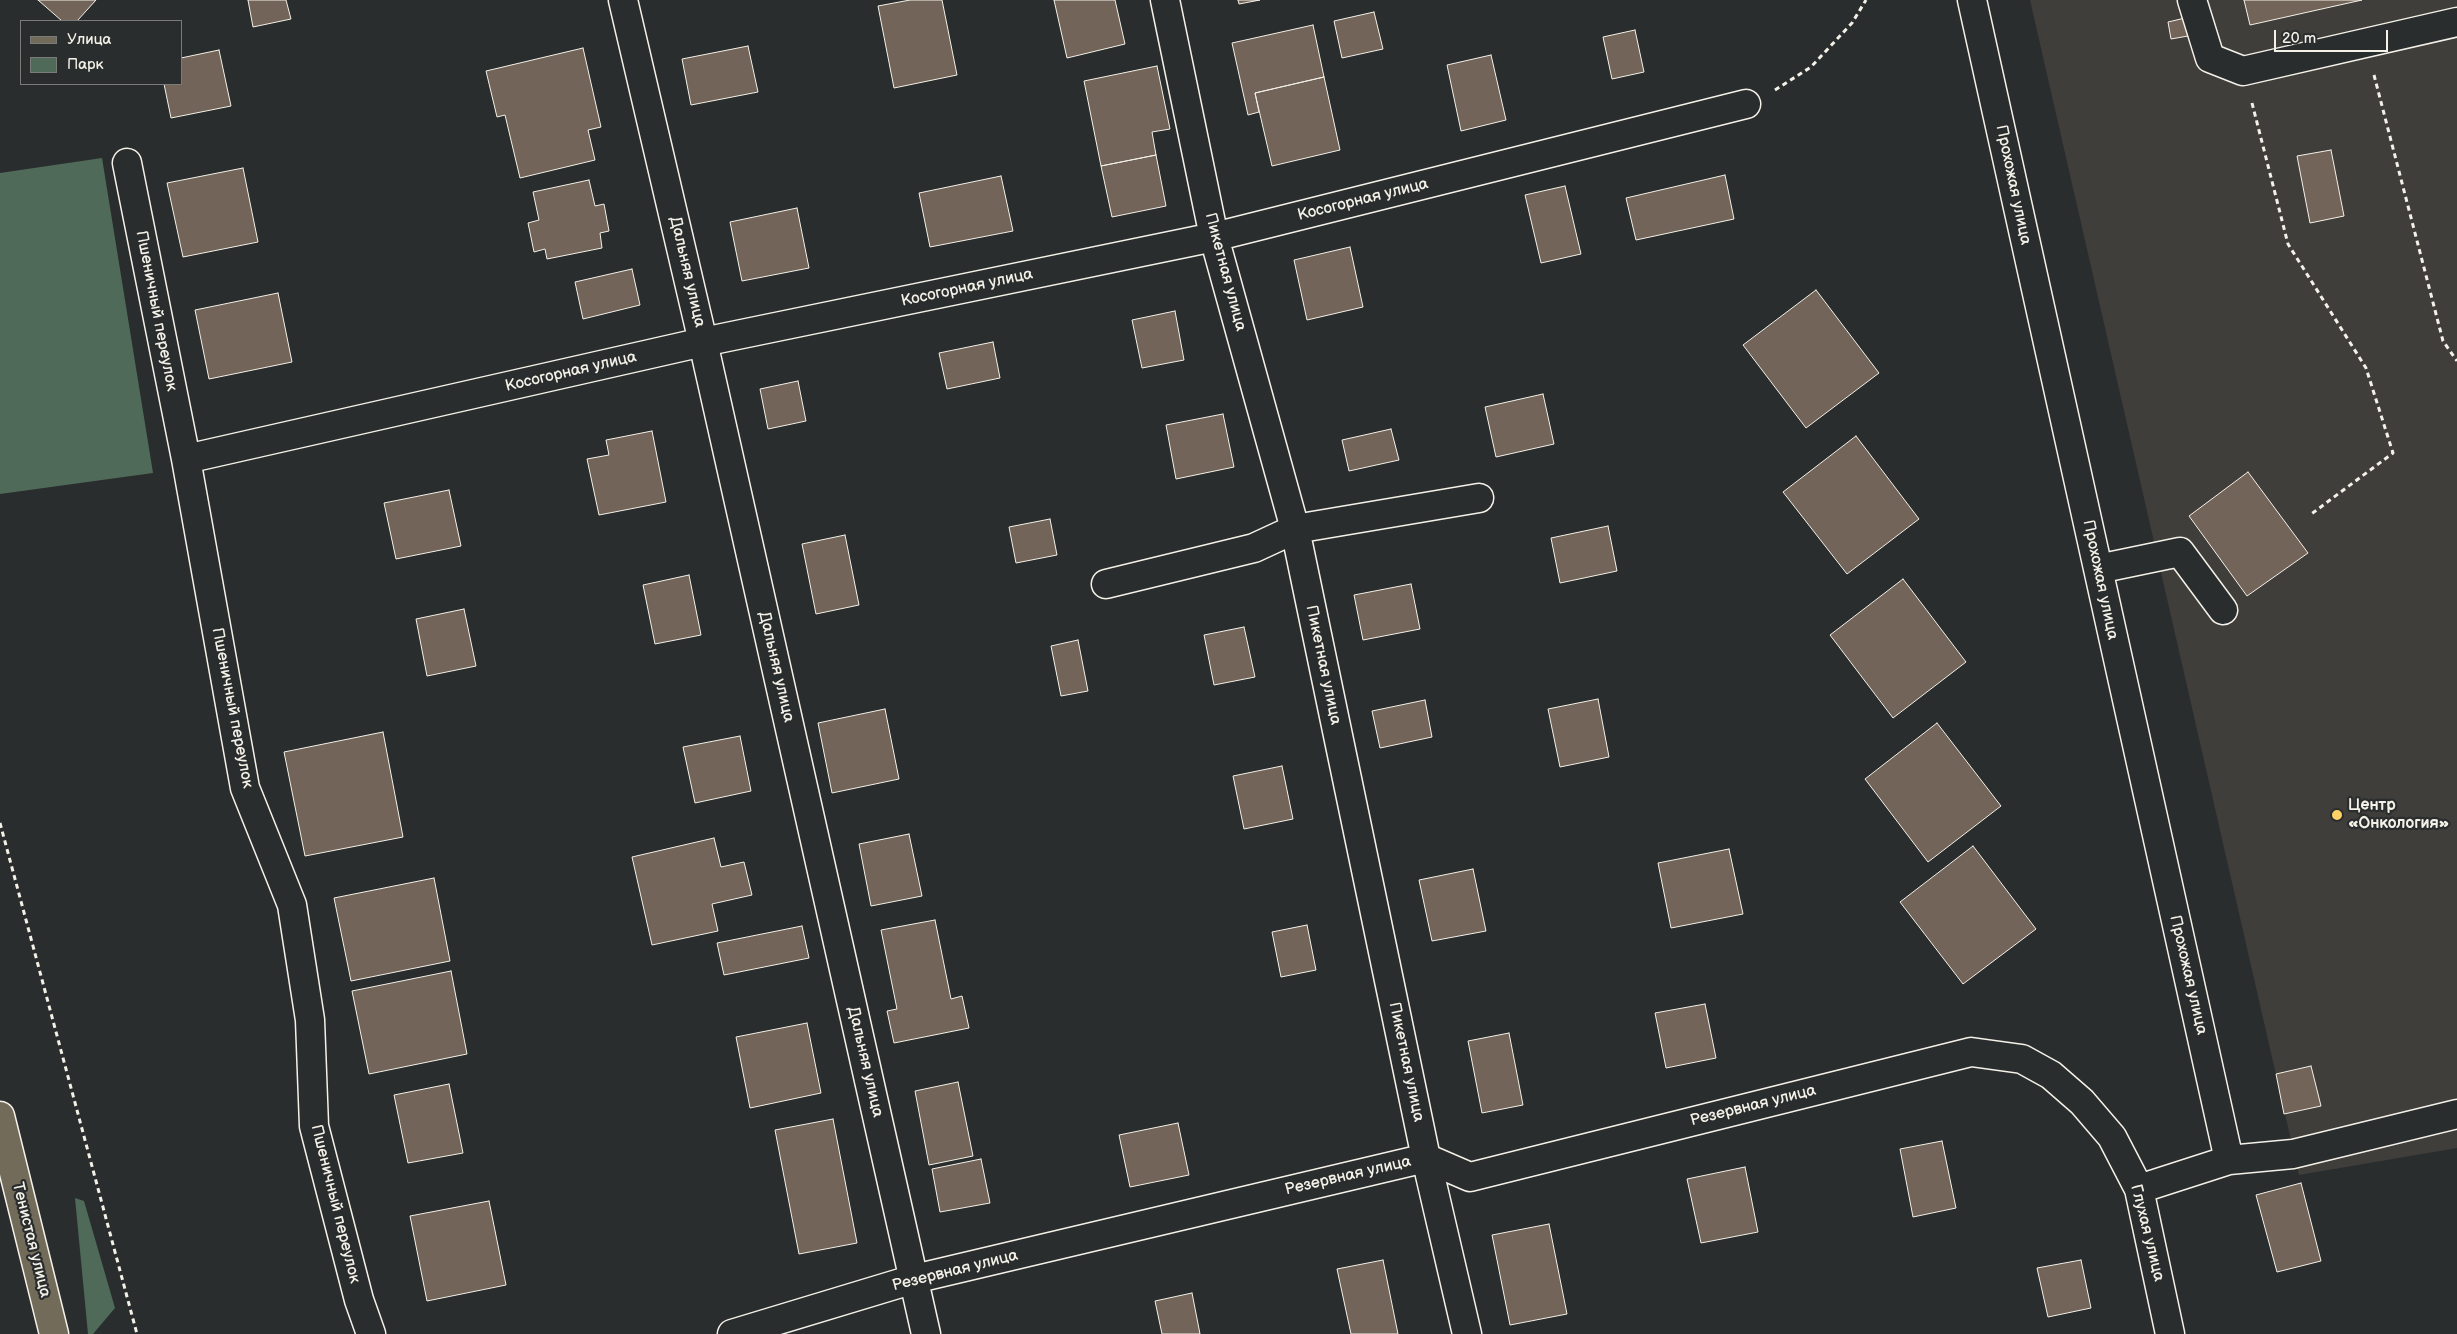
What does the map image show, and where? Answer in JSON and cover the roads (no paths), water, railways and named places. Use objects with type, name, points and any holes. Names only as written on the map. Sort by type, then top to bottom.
[{"type":"main road","name":"Тенистая улица","points":[[0,1116],[54,1334]]},
{"type":"street","name":"Дальняя улица","points":[[623,0],[703,342],[926,1334]]},
{"type":"street","name":"Пикетная улица","points":[[1165,0],[1214,237],[1295,529],[1426,1158],[1467,1334]]},
{"type":"street","name":"Прохожая улица","points":[[1972,0],[2229,1160]]},
{"type":"street","points":[[2192,0],[2210,58],[2244,71],[2457,22]]},
{"type":"street","name":"Косогорная улица","points":[[186,459],[703,342],[1214,237],[1746,104]]},
{"type":"street","name":"Пшеничный переулок","points":[[127,164],[186,459],[245,788],[292,905],[310,1020],[314,1126],[359,1300],[370,1334]]},
{"type":"street","points":[[1106,584],[1254,548],[1295,529],[1479,498]]},
{"type":"street","points":[[2098,569],[2180,552],[2222,610]]},
{"type":"street","name":"Резервная улица","points":[[732,1334],[914,1279],[1426,1158],[1470,1177],[1971,1052],[2022,1058]]},
{"type":"street","name":"Глухая улица","points":[[2022,1058],[2051,1075],[2082,1102],[2112,1137],[2139,1189],[2170,1334]]},
{"type":"street","points":[[2139,1189],[2229,1160],[2293,1154],[2457,1114]]},
{"type":"place","name":"Центр «Онкология»","points":[[2337,815]]}]
